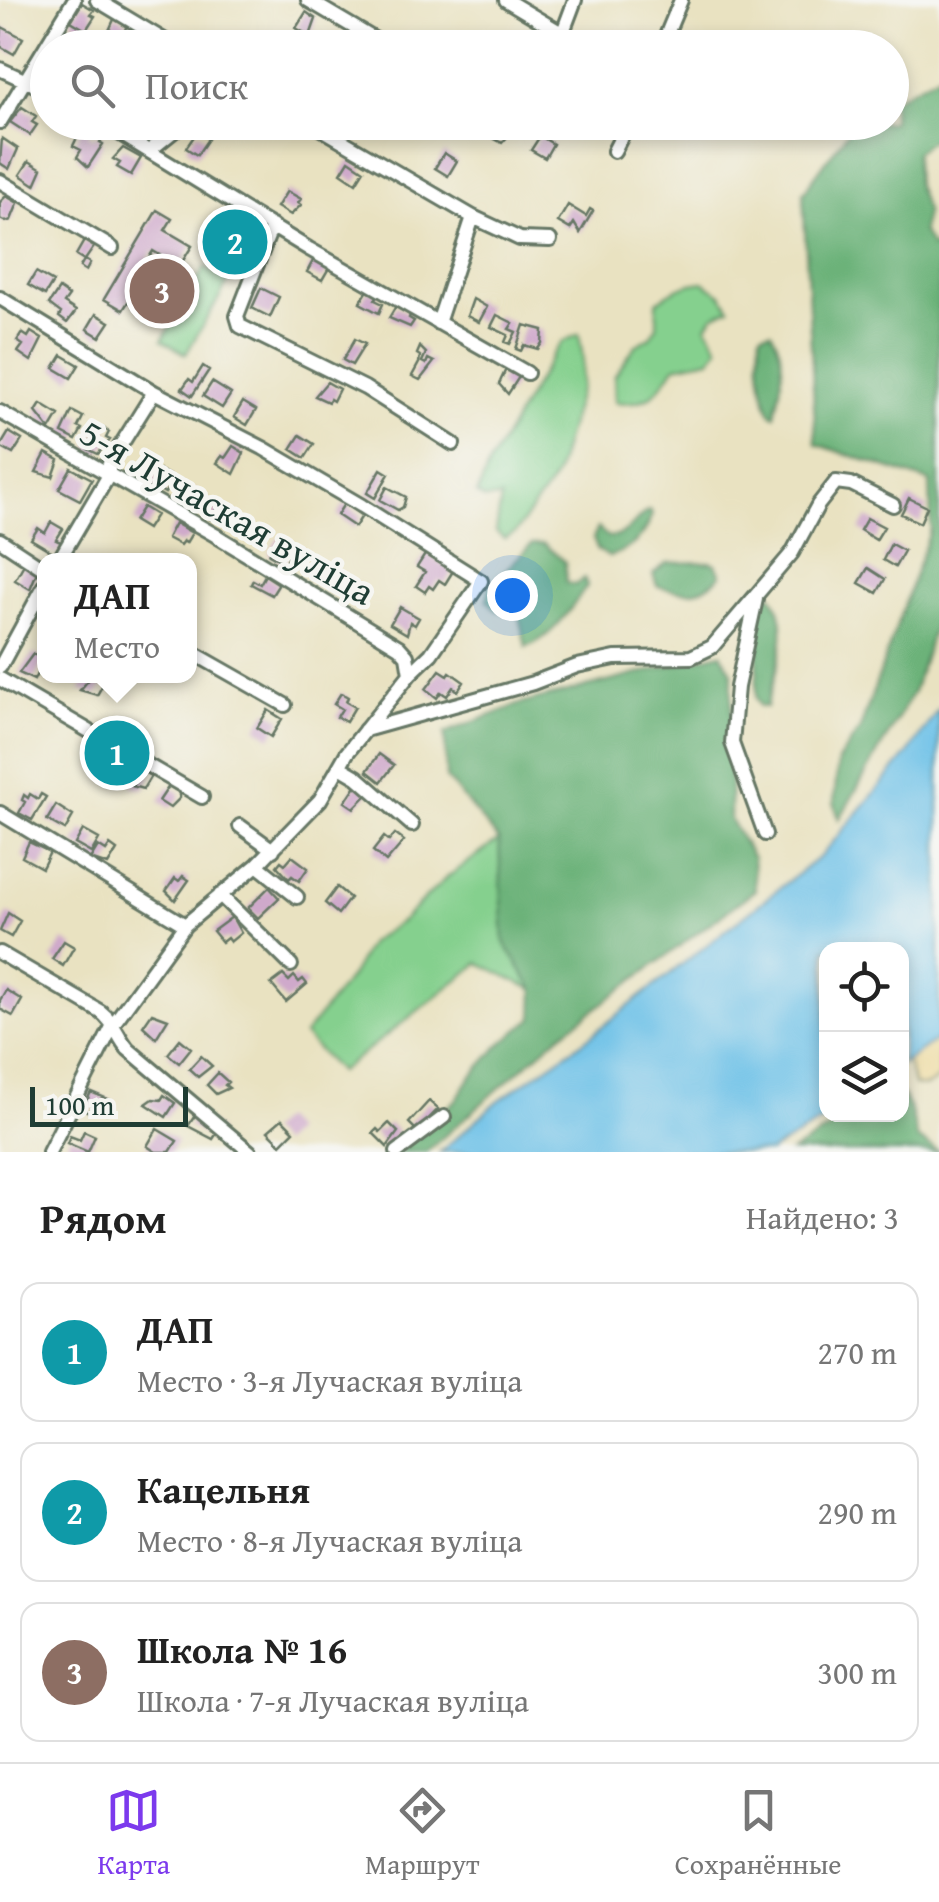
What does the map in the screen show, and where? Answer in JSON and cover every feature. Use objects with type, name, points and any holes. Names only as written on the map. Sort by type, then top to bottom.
[{"type":"street","points":[[57,30],[74,0]]},
{"type":"street","points":[[97,0],[147,30]]},
{"type":"street","points":[[308,0],[352,30]]},
{"type":"street","points":[[506,0],[556,30]]},
{"type":"street","points":[[565,30],[576,0]]},
{"type":"street","points":[[668,30],[680,0]]},
{"type":"street","points":[[0,69],[28,79]]},
{"type":"street","points":[[0,122],[30,76]]},
{"type":"street","points":[[131,140],[527,373]]},
{"type":"street","points":[[149,151],[163,140]]},
{"type":"street","points":[[344,140],[473,217],[520,239],[550,240]]},
{"type":"street","points":[[614,151],[620,140]]},
{"type":"street","points":[[0,181],[112,248]]},
{"type":"street","points":[[438,323],[473,217]]},
{"type":"street","points":[[272,226],[237,316],[240,326],[366,388],[454,444]]},
{"type":"street","points":[[0,298],[154,392],[263,448],[480,581],[431,654],[347,752],[320,800],[257,865],[185,925],[114,1023],[49,1152]]},
{"type":"street","points":[[63,553],[109,475],[109,464],[154,392]]},
{"type":"street","name":"5-я Лучаская вуліца","points":[[0,412],[400,647],[407,656],[410,674]]},
{"type":"street","points":[[365,730],[532,683],[577,666],[615,658],[691,657],[712,647],[792,553],[818,505],[836,482],[851,484],[893,505]]},
{"type":"street","points":[[0,540],[37,564]]},
{"type":"street","points":[[756,596],[737,686],[732,743],[765,834]]},
{"type":"street","points":[[0,668],[37,599]]},
{"type":"street","points":[[197,655],[285,705]]},
{"type":"street","points":[[0,679],[202,796]]},
{"type":"street","points":[[340,767],[412,825]]},
{"type":"street","points":[[0,814],[185,925]]},
{"type":"street","points":[[240,826],[273,850]]},
{"type":"street","points":[[257,865],[297,897]]},
{"type":"street","points":[[220,895],[291,965]]},
{"type":"street","points":[[0,953],[101,1012],[114,1023],[128,1049],[250,1152]]},
{"type":"street","points":[[397,1152],[444,1117]]},
{"type":"green space","points":[[939,74],[939,134],[915,153],[916,185],[926,211],[922,231],[931,247],[939,245],[939,612],[913,692],[839,820],[834,802],[838,761],[860,729],[931,529],[930,482],[816,444],[803,193],[842,140],[909,140],[909,91]]},
{"type":"green space","points":[[205,267],[229,281],[186,354],[162,340]]},
{"type":"green space","points":[[703,282],[721,294],[730,308],[713,316],[707,326],[719,348],[710,359],[675,366],[651,396],[636,402],[615,402],[614,377],[635,346],[649,338],[657,326],[657,302],[678,288]]},
{"type":"green space","points":[[771,331],[782,362],[775,415],[768,405],[760,363],[761,333]]},
{"type":"green space","points":[[579,334],[583,358],[581,385],[555,477],[515,533],[504,539],[496,532],[501,498],[477,495],[489,464],[553,354],[562,342]]},
{"type":"green space","points":[[650,510],[652,515],[645,530],[631,546],[609,557],[598,550],[593,539],[598,528],[608,537],[616,536]]},
{"type":"green space","points":[[532,544],[544,544],[565,562],[566,583],[575,585],[585,578],[587,586],[553,630],[526,647],[519,616],[496,610],[487,600],[490,585]]},
{"type":"green space","points":[[667,563],[716,564],[721,575],[698,590],[657,586],[653,574]]},
{"type":"green space","points":[[771,594],[782,620],[782,635],[766,707],[760,706],[756,698],[760,603]]},
{"type":"green space","points":[[721,653],[732,672],[730,820],[753,858],[755,890],[560,1035],[426,1152],[397,1152],[456,1100],[500,1045],[533,1018],[534,990],[504,942],[499,840],[446,778],[445,733],[520,704]]},
{"type":"green space","points":[[499,840],[504,942],[534,990],[479,963],[339,1072],[304,1035],[350,977],[369,943],[403,920],[446,878]]},
{"type":"green space","points":[[909,1107],[917,1138],[939,1152],[791,1152],[840,1122],[909,1122]]},
{"type":"sand","points":[[939,1038],[939,1077],[928,1086],[914,1085],[909,1059]]},
{"type":"water","points":[[939,708],[939,1038],[909,1059],[909,942],[819,942],[821,1122],[769,1152],[440,1152],[498,1101],[584,1041],[822,855],[909,752]]},
{"type":"building","points":[[82,3],[94,10],[91,14],[95,16],[86,30],[71,21]]},
{"type":"building","points":[[306,12],[316,19],[312,30],[296,28]]},
{"type":"building","points":[[116,15],[128,23],[125,30],[109,30]]},
{"type":"building","points":[[2,27],[23,38],[14,54],[0,46]]},
{"type":"building","points":[[22,107],[30,112],[30,135],[10,122]]},
{"type":"building","points":[[2,138],[18,149],[9,169],[0,163]]},
{"type":"building","points":[[76,140],[101,140],[103,144],[88,167],[77,157],[81,150],[73,146]]},
{"type":"building","points":[[192,140],[207,140],[197,155],[186,148]]},
{"type":"building","points":[[537,140],[553,144],[545,158],[531,150]]},
{"type":"building","points":[[123,148],[141,158],[131,175],[117,167],[120,163],[113,159]]},
{"type":"building","points":[[444,153],[457,161],[448,176],[435,168]]},
{"type":"building","points":[[349,160],[364,170],[356,183],[341,173]]},
{"type":"building","points":[[29,161],[42,169],[35,185],[20,175]]},
{"type":"building","points":[[287,191],[301,199],[301,205],[291,215],[277,207]]},
{"type":"building","points":[[6,196],[18,203],[11,220],[6,222],[0,219],[0,202]]},
{"type":"building","points":[[568,205],[586,216],[590,209],[593,211],[580,233],[574,223],[570,229],[558,222]]},
{"type":"building","points":[[157,210],[172,219],[165,230],[192,246],[179,267],[153,251],[128,291],[133,294],[123,310],[104,299]]},
{"type":"building","points":[[227,226],[251,234],[243,261],[219,251]]},
{"type":"building","points":[[84,241],[94,247],[85,260],[90,263],[86,271],[80,267],[84,260],[76,255]]},
{"type":"building","points":[[314,259],[329,268],[322,280],[307,272]]},
{"type":"building","points":[[36,272],[53,282],[45,295],[28,285]]},
{"type":"building","points":[[261,288],[279,297],[270,317],[252,308]]},
{"type":"building","points":[[59,289],[69,296],[64,303],[76,311],[67,323],[49,304]]},
{"type":"building","points":[[368,290],[378,295],[375,300],[383,304],[379,313],[360,303]]},
{"type":"building","points":[[473,299],[487,307],[479,322],[467,316]]},
{"type":"building","points":[[396,306],[414,321],[410,327],[389,318]]},
{"type":"building","points":[[96,314],[110,322],[100,337],[87,329]]},
{"type":"building","points":[[497,315],[513,323],[509,329],[516,332],[510,344],[505,342],[508,335],[491,327]]},
{"type":"building","points":[[524,325],[543,330],[538,349],[524,345],[521,351],[516,349]]},
{"type":"building","points":[[31,332],[42,339],[31,361],[18,352],[23,345],[17,341],[22,333],[28,337]]},
{"type":"building","points":[[355,339],[365,344],[352,365],[343,360]]},
{"type":"building","points":[[420,347],[426,353],[422,362],[434,362],[420,380],[412,376],[419,363]]},
{"type":"building","points":[[62,355],[79,365],[71,378],[54,368]]},
{"type":"building","points":[[203,366],[209,370],[192,396],[182,389],[189,379],[193,382]]},
{"type":"building","points":[[506,369],[519,377],[508,394],[499,384]]},
{"type":"building","points":[[212,382],[231,394],[222,408],[203,396]]},
{"type":"building","points":[[327,382],[339,389],[333,401],[328,402],[315,396]]},
{"type":"building","points":[[243,402],[256,410],[247,425],[234,417]]},
{"type":"building","points":[[41,404],[59,415],[50,430],[36,412]]},
{"type":"building","points":[[72,411],[83,417],[76,440],[62,433]]},
{"type":"building","points":[[103,428],[109,432],[106,438],[110,440],[98,454],[88,449],[89,443]]},
{"type":"building","points":[[9,432],[22,440],[13,454],[0,447]]},
{"type":"building","points":[[300,435],[314,444],[305,458],[291,449]]},
{"type":"building","points":[[233,446],[244,453],[234,474],[217,463]]},
{"type":"building","points":[[46,453],[59,460],[53,477],[36,472]]},
{"type":"building","points":[[71,468],[92,479],[80,500],[59,489]]},
{"type":"building","points":[[381,469],[389,474],[375,498],[367,493]]},
{"type":"building","points":[[160,470],[174,478],[165,493],[151,485]]},
{"type":"building","points":[[184,487],[207,498],[201,508],[177,499]]},
{"type":"building","points":[[387,487],[406,497],[403,507],[398,510],[380,500]]},
{"type":"building","points":[[909,498],[927,507],[920,523],[901,514]]},
{"type":"building","points":[[344,504],[362,516],[355,527],[337,515]]},
{"type":"building","points":[[219,505],[238,517],[231,527],[210,519]]},
{"type":"building","points":[[143,507],[156,515],[147,529],[134,521]]},
{"type":"building","points":[[867,518],[884,527],[876,540],[860,530]]},
{"type":"building","points":[[51,522],[63,529],[56,540],[63,543],[57,553],[31,539],[38,528],[45,533]]},
{"type":"building","points":[[175,523],[192,533],[186,543],[180,545],[167,538]]},
{"type":"building","points":[[278,538],[289,544],[284,552],[289,555],[285,563],[269,554]]},
{"type":"building","points":[[891,544],[904,551],[895,567],[883,560]]},
{"type":"building","points":[[426,553],[453,571],[445,584],[439,580],[425,592],[416,586],[425,572],[417,567]]},
{"type":"building","points":[[24,564],[37,572],[30,589],[15,580]]},
{"type":"building","points":[[868,568],[885,579],[877,593],[859,583]]},
{"type":"building","points":[[265,575],[279,584],[272,595],[251,584],[253,580],[260,584]]},
{"type":"building","points":[[400,607],[419,618],[415,625],[410,622],[407,634],[390,624]]},
{"type":"building","points":[[33,654],[37,656],[34,680],[19,673]]},
{"type":"building","points":[[440,670],[464,682],[458,691],[453,687],[447,696],[441,692],[437,698],[426,689]]},
{"type":"building","points":[[86,683],[104,683],[97,695],[80,690]]},
{"type":"building","points":[[341,693],[355,707],[346,722],[337,717],[342,709],[334,704]]},
{"type":"building","points":[[268,710],[282,719],[271,737],[257,728]]},
{"type":"building","points":[[379,754],[394,765],[381,782],[367,771]]},
{"type":"building","points":[[131,764],[151,776],[143,789],[132,786],[135,782],[124,776]]},
{"type":"building","points":[[357,784],[369,793],[354,808],[345,802]]},
{"type":"building","points":[[169,786],[180,793],[170,808],[159,801]]},
{"type":"building","points":[[30,794],[38,799],[41,794],[46,797],[32,820],[19,813],[24,795],[28,798]]},
{"type":"building","points":[[56,805],[73,816],[65,830],[47,820]]},
{"type":"building","points":[[83,830],[99,839],[91,853],[75,844]]},
{"type":"building","points":[[395,834],[404,841],[386,862],[373,851],[384,837],[389,841]]},
{"type":"building","points":[[29,842],[50,852],[42,868],[22,857]]},
{"type":"building","points":[[110,845],[117,850],[108,865],[90,859],[98,846],[106,851]]},
{"type":"building","points":[[292,856],[308,868],[299,881],[292,876],[289,879],[277,866]]},
{"type":"building","points":[[183,876],[189,880],[175,900],[166,891],[175,878],[179,881]]},
{"type":"building","points":[[269,887],[279,898],[258,918],[248,908]]},
{"type":"building","points":[[337,887],[350,898],[338,914],[325,903]]},
{"type":"building","points":[[8,913],[20,921],[11,937],[0,931]]},
{"type":"building","points":[[232,917],[241,933],[230,942],[227,938],[222,942],[213,931]]},
{"type":"building","points":[[64,941],[74,947],[63,966],[52,959]]},
{"type":"building","points":[[283,975],[289,981],[294,976],[307,984],[286,1002],[271,984]]},
{"type":"building","points":[[6,990],[22,1000],[13,1016],[0,1009]]},
{"type":"building","points":[[152,1013],[168,1019],[156,1038],[143,1026]]},
{"type":"building","points":[[180,1039],[191,1048],[179,1063],[168,1054]]},
{"type":"building","points":[[201,1056],[212,1066],[198,1077],[189,1069]]},
{"type":"building","points":[[218,1073],[229,1088],[216,1094],[207,1085]]},
{"type":"building","points":[[91,1092],[112,1101],[106,1113],[92,1106],[89,1112],[83,1109]]},
{"type":"building","points":[[164,1095],[175,1103],[166,1117],[146,1104],[153,1099],[161,1100]]},
{"type":"building","points":[[429,1101],[438,1109],[417,1131],[409,1123]]},
{"type":"building","points":[[196,1114],[219,1130],[213,1139],[188,1126]]},
{"type":"building","points":[[282,1119],[294,1131],[281,1144],[268,1131]]},
{"type":"building","points":[[389,1123],[398,1132],[387,1147],[373,1133]]},
{"type":"building","points":[[157,1129],[177,1141],[170,1152],[156,1152],[147,1146]]},
{"type":"building","points":[[84,1131],[95,1136],[88,1152],[67,1143],[70,1136],[80,1140]]},
{"type":"place","name":"Кацельня","points":[[235,242]]},
{"type":"place","name":"Школа № 16","points":[[162,291]]},
{"type":"place","name":"ДАП","points":[[117,753]]}]
